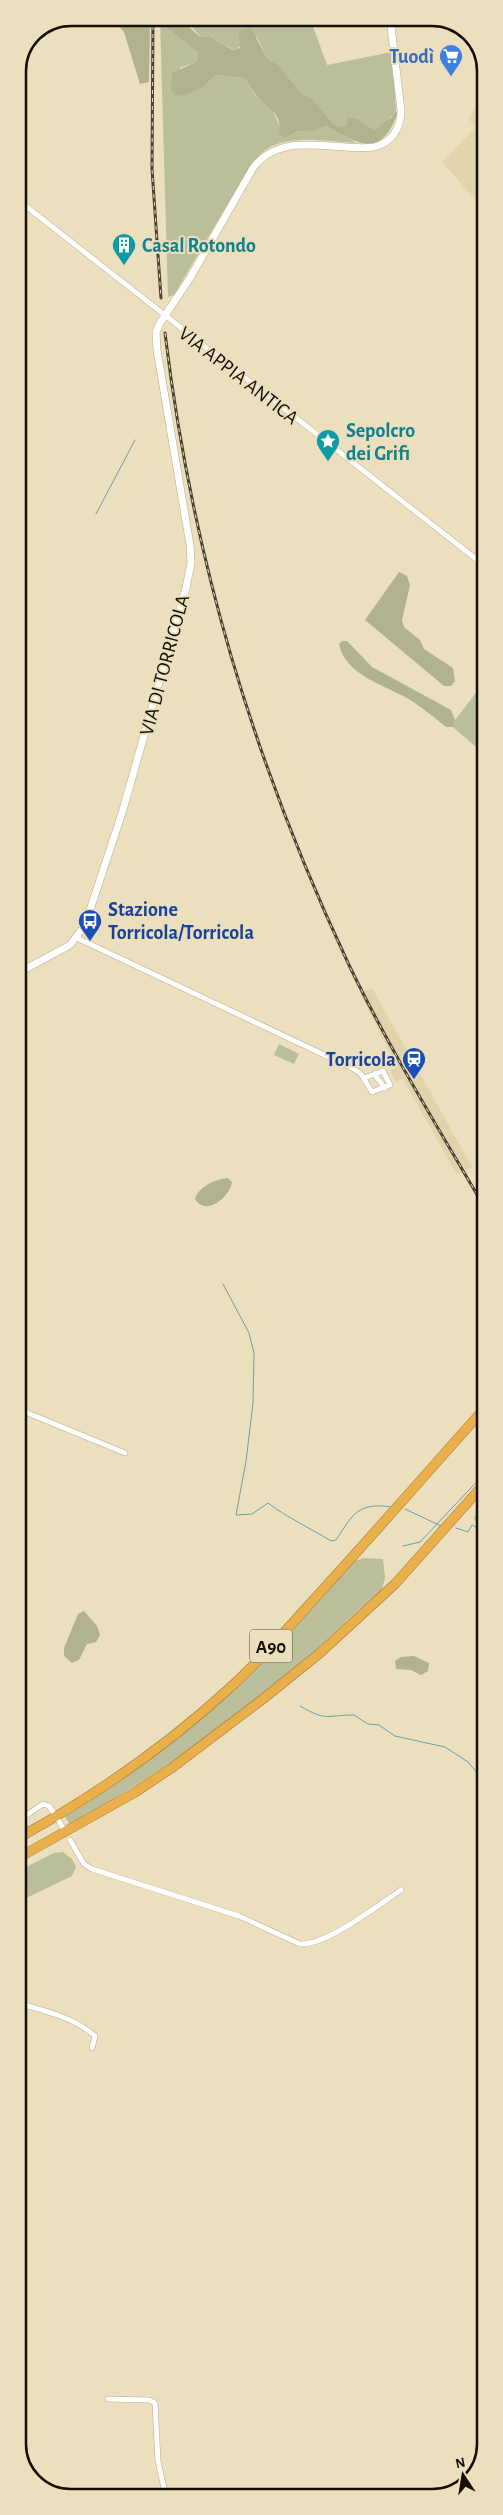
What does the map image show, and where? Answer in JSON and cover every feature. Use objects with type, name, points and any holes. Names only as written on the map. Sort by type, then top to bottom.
[{"type":"highway","name":"A90","points":[[26,1833],[72,1807],[137,1764],[177,1734],[234,1684],[284,1633],[477,1417]]},
{"type":"highway","name":"A90","points":[[26,1854],[134,1793],[173,1768],[263,1699],[320,1653],[395,1584],[477,1492]]},
{"type":"street","name":"VIA DI TORRICOLA","points":[[26,969],[62,950],[77,938],[90,911],[120,819],[182,606],[190,567],[188,530],[156,342],[157,327],[190,278],[253,168],[266,154],[290,146],[374,147],[386,143],[394,136],[400,123],[402,110],[391,26]]},
{"type":"street","name":"VIA APPIA ANTICA","points":[[26,206],[477,560]]},
{"type":"street","points":[[77,938],[352,1068],[364,1078],[372,1092],[390,1085],[383,1071],[364,1078]]},
{"type":"street","points":[[374,1074],[385,1088]]},
{"type":"street","points":[[26,1412],[125,1453]]},
{"type":"street","points":[[26,1815],[43,1804],[49,1806],[53,1812]]},
{"type":"street","points":[[59,1822],[64,1830]]},
{"type":"street","points":[[70,1840],[84,1864],[92,1869],[240,1916],[300,1944],[308,1944],[327,1937],[401,1890]]},
{"type":"street","points":[[26,2005],[74,2022],[87,2029],[95,2036],[92,2048]]},
{"type":"street","points":[[108,2399],[154,2402],[158,2460],[164,2489]]},
{"type":"shaded area","points":[[477,105],[477,201],[442,162],[476,127],[469,119]]},
{"type":"shaded area","name":"Torricola","points":[[372,988],[472,1167],[457,1175],[403,1079],[396,1082],[390,1071],[397,1067],[360,993]]},
{"type":"green space","points":[[119,26],[150,26],[149,82],[140,84],[124,32]]},
{"type":"green space","points":[[160,26],[177,36],[198,53],[196,62],[179,68],[208,83],[216,75],[244,78],[256,96],[272,109],[285,138],[301,131],[311,132],[326,126],[357,143],[297,140],[275,145],[265,150],[249,168],[174,295],[168,297]]},
{"type":"green space","points":[[163,26],[188,26],[200,37],[209,36],[233,50],[240,48],[239,31],[251,28],[267,58],[279,65],[300,92],[312,99],[335,125],[346,126],[347,117],[358,119],[374,131],[391,118],[396,111],[397,114],[384,138],[367,144],[348,138],[326,126],[311,132],[300,131],[285,138],[279,135],[280,127],[277,116],[256,95],[244,78],[216,75],[197,90],[175,95],[171,89],[172,73],[196,62],[198,53]]},
{"type":"green space","points":[[190,26],[313,26],[327,65],[392,52],[396,111],[386,123],[374,132],[358,119],[347,117],[346,126],[335,125],[312,99],[300,92],[279,65],[267,58],[257,37],[234,50],[209,36],[200,37]]},
{"type":"green space","points":[[399,572],[407,576],[410,585],[402,620],[404,627],[420,640],[424,649],[453,668],[455,681],[451,686],[444,686],[365,620]]},
{"type":"green space","points":[[342,641],[347,641],[372,667],[451,710],[455,720],[453,727],[446,727],[412,701],[358,672],[343,655],[339,644]]},
{"type":"green space","points":[[477,691],[477,748],[453,727],[455,720]]},
{"type":"green space","points":[[279,1044],[299,1054],[294,1064],[274,1055]]},
{"type":"green space","points":[[228,1178],[232,1182],[230,1188],[227,1194],[217,1203],[205,1206],[195,1199],[200,1190],[208,1184]]},
{"type":"green space","points":[[364,1558],[383,1559],[385,1577],[382,1590],[308,1657],[243,1710],[187,1751],[70,1825],[65,1817],[96,1798],[154,1756],[209,1710],[288,1635],[354,1561]]},
{"type":"green space","points":[[84,1611],[97,1626],[100,1635],[96,1642],[87,1644],[79,1660],[72,1663],[64,1656],[64,1648],[78,1614]]},
{"type":"green space","points":[[414,1656],[429,1663],[428,1671],[421,1675],[411,1670],[396,1669],[395,1661],[401,1657]]},
{"type":"green space","points":[[63,1852],[72,1859],[76,1867],[72,1876],[26,1898],[26,1867],[54,1853]]},
{"type":"waterway","points":[[96,514],[135,440]]},
{"type":"waterway","points":[[223,1284],[249,1333],[254,1353],[253,1403],[246,1461],[236,1515],[252,1514],[268,1503],[331,1541],[336,1540],[352,1517],[364,1508],[371,1506],[391,1507]]},
{"type":"waterway","points":[[403,1546],[420,1542],[477,1481]]},
{"type":"waterway","points":[[405,1509],[441,1526]]},
{"type":"waterway","points":[[456,1528],[468,1532],[472,1525],[477,1528]]},
{"type":"waterway","points":[[300,1706],[322,1716],[354,1715],[368,1724],[379,1725],[395,1736],[445,1747],[468,1762],[477,1773]]},
{"type":"railway","points":[[153,26],[152,169],[161,298]]},
{"type":"railway","points":[[165,333],[177,416],[192,497],[210,577],[231,656],[284,812],[315,888],[364,996],[414,1088],[477,1194]]},
{"type":"place","name":"Tuodì","points":[[451,77]]},
{"type":"place","name":"Casal Rotondo","points":[[124,266]]},
{"type":"place","name":"Sepolcro dei Grifi","points":[[328,462]]},
{"type":"place","name":"Stazione Torricola/Torricola","points":[[90,942]]},
{"type":"place","name":"Torricola","points":[[414,1080]]}]
